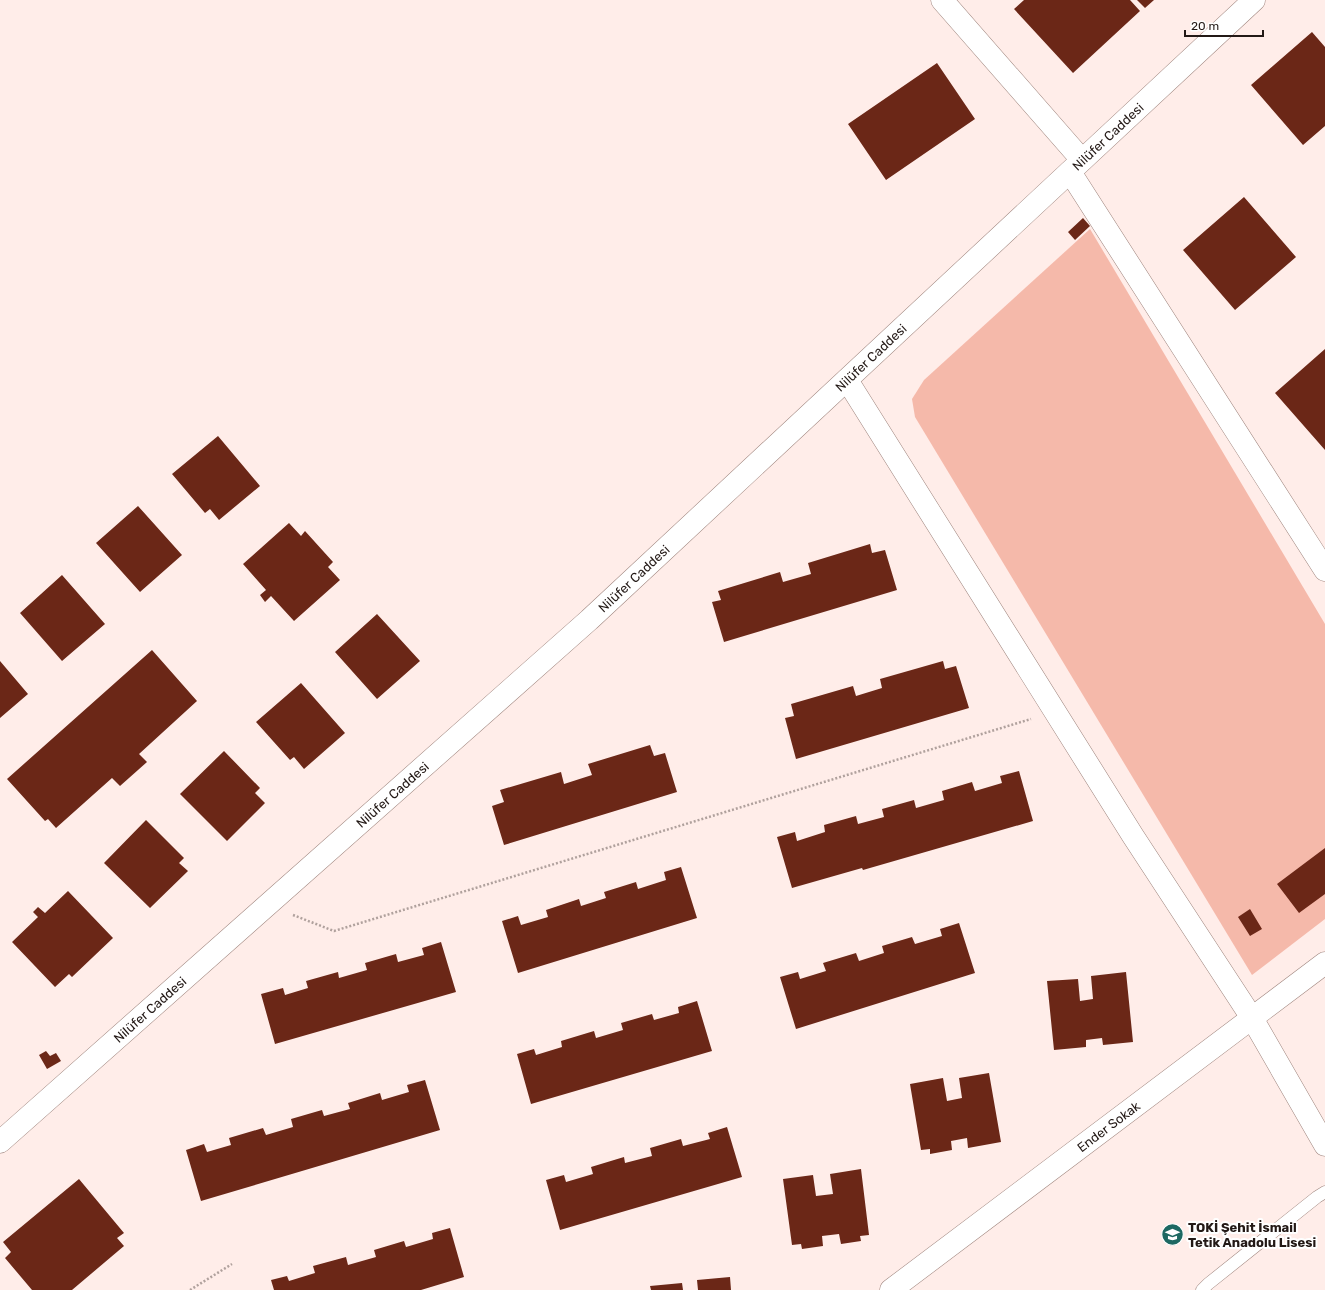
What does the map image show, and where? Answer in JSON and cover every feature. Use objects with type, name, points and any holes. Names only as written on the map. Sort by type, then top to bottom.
[{"type":"street","points":[[942,0],[1076,166],[1325,570]]},
{"type":"street","name":"Nilüfer Caddesi","points":[[0,1142],[583,625],[1254,0]]},
{"type":"street","points":[[846,380],[1132,836],[1318,1119],[1325,1145]]},
{"type":"street","name":"Ender Sokak","points":[[891,1290],[1325,963]]},
{"type":"lane","points":[[1202,1290],[1316,1197],[1325,1192]]},
{"type":"path","points":[[269,905],[334,931],[1055,712]]},
{"type":"path","points":[[190,1290],[232,1264]]},
{"type":"shaded area","points":[[1090,229],[1325,624],[1325,919],[1252,975],[915,417],[912,399],[924,380]]},
{"type":"building","points":[[1024,0],[1130,0],[1140,11],[1073,73],[1014,9]]},
{"type":"building","points":[[1137,0],[1154,0],[1145,8]]},
{"type":"building","points":[[1312,32],[1325,47],[1325,126],[1303,145],[1251,85]]},
{"type":"building","points":[[937,63],[975,119],[886,180],[848,124]]},
{"type":"building","points":[[1244,197],[1296,257],[1235,310],[1183,250]]},
{"type":"building","points":[[1083,218],[1090,226],[1075,240],[1068,232]]},
{"type":"building","points":[[1325,349],[1325,450],[1275,393]]},
{"type":"building","points":[[218,436],[260,486],[219,520],[210,509],[205,513],[172,474]]},
{"type":"building","points":[[138,506],[182,555],[140,592],[96,543]]},
{"type":"building","points":[[289,523],[301,536],[305,531],[333,562],[328,567],[340,580],[294,621],[271,596],[265,602],[260,595],[266,590],[243,564]]},
{"type":"building","points":[[870,544],[872,553],[885,550],[897,590],[724,642],[712,602],[721,600],[718,591],[780,572],[783,582],[811,574],[808,563]]},
{"type":"building","points":[[62,575],[105,624],[62,661],[20,613]]},
{"type":"building","points":[[377,614],[420,661],[377,699],[335,652]]},
{"type":"building","points":[[152,650],[197,701],[139,754],[147,762],[120,786],[112,778],[56,828],[48,819],[45,821],[7,779]]},
{"type":"building","points":[[0,661],[28,694],[0,718]]},
{"type":"building","points":[[943,661],[945,669],[956,666],[969,708],[796,759],[785,718],[794,716],[791,704],[853,686],[856,696],[882,688],[880,679]]},
{"type":"building","points":[[301,683],[345,733],[304,769],[294,757],[290,760],[256,722]]},
{"type":"building","points":[[650,745],[654,756],[665,753],[677,792],[504,845],[492,806],[504,802],[500,790],[561,772],[564,784],[592,775],[588,764]]},
{"type":"building","points":[[224,751],[260,788],[255,793],[265,803],[227,841],[180,794]]},
{"type":"building","points":[[1019,771],[1033,821],[863,870],[862,868],[792,888],[777,837],[795,832],[797,841],[825,832],[824,825],[856,816],[858,824],[884,817],[882,809],[914,800],[916,808],[944,800],[942,791],[972,782],[975,791],[1002,783],[1000,776]]},
{"type":"building","points":[[146,820],[184,858],[179,863],[188,871],[150,908],[104,863]]},
{"type":"building","points":[[1325,848],[1325,894],[1299,913],[1277,884]]},
{"type":"building","points":[[681,867],[697,918],[518,973],[502,921],[518,916],[521,925],[548,917],[546,910],[579,899],[581,906],[606,898],[604,892],[636,882],[638,889],[666,880],[664,872]]},
{"type":"building","points":[[68,891],[113,938],[72,977],[69,974],[55,987],[12,942],[38,917],[33,912],[38,907],[45,913]]},
{"type":"building","points":[[1250,909],[1262,929],[1250,936],[1238,917]]},
{"type":"building","points":[[959,923],[975,973],[796,1029],[780,977],[798,972],[800,979],[826,971],[823,963],[856,953],[859,961],[884,953],[882,946],[912,937],[915,944],[942,936],[940,929]]},
{"type":"building","points":[[441,942],[456,992],[275,1044],[261,994],[283,988],[285,995],[308,988],[306,981],[338,972],[339,978],[367,970],[365,963],[396,954],[398,962],[424,955],[422,948]]},
{"type":"building","points":[[1126,972],[1133,1042],[1103,1045],[1102,1038],[1086,1040],[1086,1047],[1054,1050],[1047,981],[1078,979],[1080,1001],[1093,999],[1091,976]]},
{"type":"building","points":[[697,1001],[712,1051],[531,1104],[517,1054],[534,1049],[536,1055],[562,1047],[561,1041],[594,1031],[596,1038],[623,1030],[621,1023],[652,1014],[654,1020],[679,1013],[678,1007]]},
{"type":"building","points":[[46,1051],[50,1056],[56,1053],[61,1061],[47,1069],[39,1055]]},
{"type":"building","points":[[989,1073],[1001,1142],[968,1148],[967,1138],[951,1141],[952,1150],[930,1154],[930,1149],[921,1150],[910,1084],[943,1078],[947,1101],[962,1098],[959,1078]]},
{"type":"building","points":[[425,1080],[440,1130],[201,1201],[186,1150],[204,1144],[207,1152],[231,1145],[229,1138],[263,1128],[266,1135],[293,1127],[291,1119],[322,1110],[324,1116],[350,1109],[348,1103],[380,1093],[382,1100],[409,1092],[407,1085]]},
{"type":"building","points":[[727,1127],[742,1177],[560,1230],[546,1180],[564,1175],[566,1182],[593,1174],[591,1167],[624,1157],[625,1163],[652,1156],[650,1148],[681,1139],[683,1146],[710,1139],[708,1133]]},
{"type":"building","points":[[861,1169],[869,1235],[860,1236],[861,1241],[841,1244],[839,1234],[822,1236],[823,1246],[802,1249],[801,1244],[792,1245],[783,1179],[813,1175],[816,1196],[833,1194],[830,1174]]},
{"type":"building","points":[[79,1179],[124,1233],[117,1238],[124,1246],[72,1290],[32,1290],[5,1258],[11,1252],[3,1242]]},
{"type":"building","points":[[450,1228],[464,1277],[421,1290],[274,1290],[271,1280],[287,1276],[289,1281],[315,1273],[313,1266],[346,1257],[348,1265],[376,1257],[374,1250],[404,1241],[406,1247],[433,1239],[432,1233]]},
{"type":"building","points":[[730,1277],[731,1290],[698,1290],[697,1280]]},
{"type":"building","points":[[682,1283],[683,1290],[651,1290],[650,1286]]},
{"type":"place","name":"TOKİ Şehit İsmail Tetik Anadolu Lisesi","points":[[1172,1234]]}]
